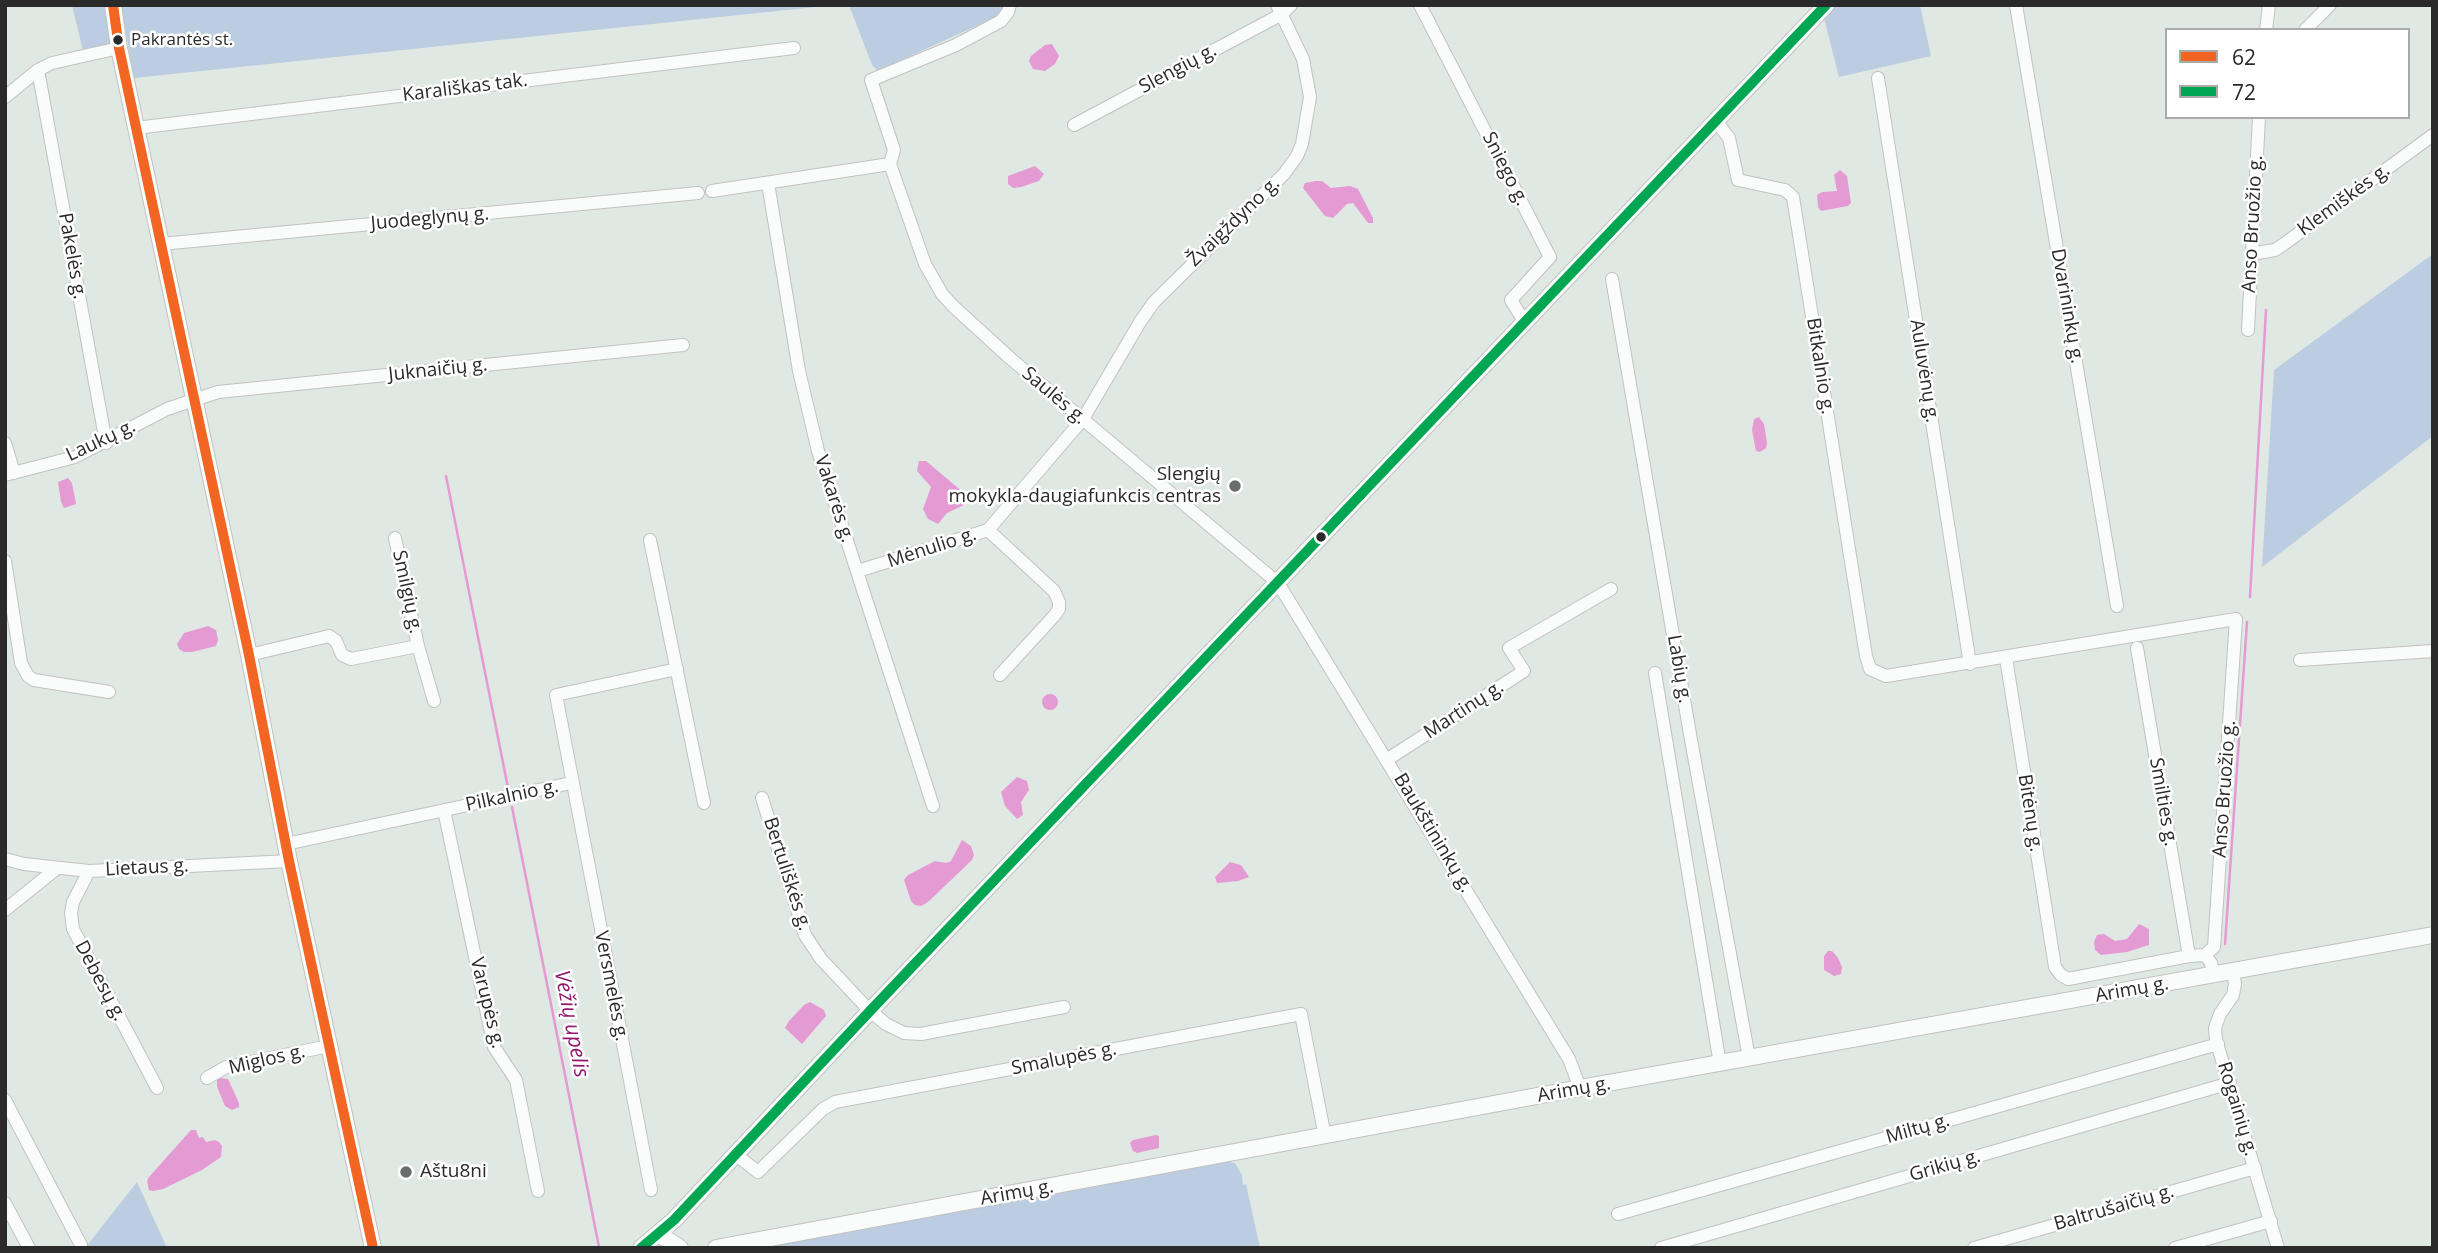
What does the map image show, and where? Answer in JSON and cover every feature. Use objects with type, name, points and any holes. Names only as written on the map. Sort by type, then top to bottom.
[{"type":"main road","points":[[113,5],[119,48],[289,861],[373,1248]]},
{"type":"main road","points":[[641,1248],[659,1234],[1826,5]]},
{"type":"main road","name":"Arimų g.","points":[[716,1248],[1580,1088],[2433,935]]},
{"type":"main road","points":[[659,1234],[680,1248]]},
{"type":"street","name":"Saulės g.","points":[[1010,5],[1001,21],[957,45],[872,80],[894,150],[890,164],[919,249],[942,294],[999,349],[1278,583]]},
{"type":"street","name":"Sniego g.","points":[[1420,5],[1550,257],[1511,300],[1525,323]]},
{"type":"street","name":"Dvarininkų g.","points":[[2015,5],[2117,606]]},
{"type":"street","points":[[2266,28],[2269,5]]},
{"type":"street","points":[[2307,28],[2330,5]]},
{"type":"street","name":"Slengių g.","points":[[1074,125],[1283,8]]},
{"type":"street","name":"Žvaigždyno g.","points":[[1083,419],[1154,302],[1284,174],[1303,144],[1310,97],[1303,59],[1283,8]]},
{"type":"street","points":[[5,97],[38,70],[69,59],[119,48]]},
{"type":"street","name":"Karališkas tak.","points":[[136,128],[794,48]]},
{"type":"street","name":"Pakelės g.","points":[[38,70],[106,443]]},
{"type":"street","name":"Auluvėnų g.","points":[[1878,78],[1970,664]]},
{"type":"street","name":"Anso Bruožio g.","points":[[2248,330],[2259,119]]},
{"type":"street","name":"Bitkalnio g.","points":[[1716,121],[1729,138],[1738,180],[1784,190],[1793,197],[1870,669],[1886,676],[1970,664]]},
{"type":"street","name":"Klemiškės g.","points":[[2251,254],[2275,250],[2433,135]]},
{"type":"street","points":[[712,191],[890,164]]},
{"type":"street","name":"Vakarės g.","points":[[768,183],[799,371],[818,451],[933,806]]},
{"type":"street","name":"Juodeglynų g.","points":[[161,244],[698,193]]},
{"type":"street","name":"Labių g.","points":[[1612,279],[1749,1058]]},
{"type":"street","name":"Juknaičių g.","points":[[194,399],[218,393],[683,345]]},
{"type":"street","name":"Laukų g.","points":[[10,474],[75,457],[160,413],[194,399]]},
{"type":"street","name":"Mėnulio g.","points":[[858,571],[988,530],[1083,419]]},
{"type":"street","points":[[5,443],[10,474]]},
{"type":"street","points":[[988,530],[1054,591],[1059,602],[1054,616],[1000,675]]},
{"type":"street","name":"Smilgių g.","points":[[395,538],[418,646],[434,701]]},
{"type":"street","points":[[649,540],[704,803]]},
{"type":"street","points":[[5,561],[21,663],[28,676],[34,680],[109,692]]},
{"type":"street","name":"Baukštininkų g.","points":[[1278,583],[1569,1059],[1580,1088]]},
{"type":"street","name":"Martinų g.","points":[[1388,759],[1524,671],[1509,648],[1611,589]]},
{"type":"street","name":"Anso Bruožio g.","points":[[2006,658],[2236,620],[2214,947],[2205,955]]},
{"type":"street","name":"Smilgių g.","points":[[248,655],[330,636],[342,655],[351,659],[418,646]]},
{"type":"street","name":"Smilties g.","points":[[2137,648],[2189,956]]},
{"type":"street","points":[[2300,660],[2433,651]]},
{"type":"street","points":[[1970,664],[2006,658]]},
{"type":"street","name":"Bitėnų g.","points":[[2006,658],[2055,967],[2068,979],[2189,956]]},
{"type":"street","name":"Pilkalnio g.","points":[[286,844],[572,783],[556,695],[677,669]]},
{"type":"street","points":[[1655,673],[1720,1064]]},
{"type":"street","name":"Versmelės g.","points":[[572,783],[651,1189]]},
{"type":"street","name":"Bertuliškės g.","points":[[762,799],[805,935],[821,959],[870,1011]]},
{"type":"street","name":"Varupės g.","points":[[444,810],[494,1046],[516,1080],[538,1191]]},
{"type":"street","name":"Lietaus g.","points":[[5,859],[55,869],[89,871],[289,861]]},
{"type":"street","points":[[5,910],[55,869]]},
{"type":"street","name":"Debesų g.","points":[[89,871],[73,902],[73,929],[157,1088]]},
{"type":"street","points":[[2189,956],[2205,955],[2211,963],[2214,975]]},
{"type":"street","name":"Rogainių g.","points":[[2233,972],[2233,995],[2220,1014],[2216,1028],[2218,1044],[2278,1248]]},
{"type":"street","points":[[870,1011],[897,1030],[917,1035],[1064,1007]]},
{"type":"street","name":"Smalupės g.","points":[[735,1154],[758,1172],[823,1108],[835,1102],[1301,1014],[1325,1137]]},
{"type":"street","name":"Miltų g.","points":[[1618,1214],[2218,1044]]},
{"type":"street","name":"Miglos g.","points":[[207,1078],[226,1068],[329,1046]]},
{"type":"street","name":"Grikių g.","points":[[1661,1248],[2230,1083]]},
{"type":"street","points":[[5,1100],[81,1245]]},
{"type":"street","name":"Baltrušaičių g.","points":[[1974,1248],[2255,1168]]},
{"type":"street","points":[[5,1203],[29,1248]]},
{"type":"street","points":[[2175,1248],[2271,1221]]},
{"type":"shaded area","points":[[72,5],[106,5],[110,44],[83,51]]},
{"type":"shaded area","points":[[121,5],[835,5],[134,78]]},
{"type":"shaded area","points":[[849,5],[1005,5],[998,16],[877,70],[872,65]]},
{"type":"shaded area","points":[[1836,5],[1920,5],[1931,56],[1839,77],[1824,18]]},
{"type":"shaded area","points":[[1052,44],[1059,56],[1055,64],[1045,71],[1033,69],[1029,61],[1031,56],[1045,45]]},
{"type":"shaded area","points":[[1035,166],[1044,174],[1039,181],[1013,188],[1008,184],[1008,176]]},
{"type":"shaded area","points":[[1840,170],[1847,176],[1851,203],[1848,206],[1821,211],[1817,195],[1837,191],[1834,175]]},
{"type":"shaded area","points":[[1322,181],[1331,188],[1350,186],[1358,189],[1373,223],[1368,223],[1353,203],[1347,204],[1333,218],[1325,216],[1303,188],[1305,183]]},
{"type":"shaded area","points":[[2433,254],[2433,436],[2262,567],[2274,370]]},
{"type":"shaded area","points":[[1759,417],[1764,424],[1767,443],[1766,448],[1760,452],[1756,451],[1752,430],[1754,419]]},
{"type":"shaded area","points":[[919,461],[926,461],[964,493],[964,505],[947,513],[938,524],[928,519],[923,509],[931,487],[917,471]]},
{"type":"shaded area","points":[[68,478],[72,483],[76,504],[64,508],[58,482]]},
{"type":"shaded area","points":[[208,626],[216,630],[216,646],[192,652],[179,649],[177,644],[184,633]]},
{"type":"shaded area","points":[[1050,694],[1058,702],[1050,710],[1042,702]]},
{"type":"shaded area","points":[[1017,777],[1027,781],[1029,790],[1021,802],[1023,815],[1017,819],[1005,806],[1001,792]]},
{"type":"shaded area","points":[[962,840],[971,846],[974,855],[972,860],[928,902],[921,906],[915,905],[904,880],[908,875],[935,861],[951,861]]},
{"type":"shaded area","points":[[1230,862],[1241,865],[1249,877],[1217,883],[1215,877]]},
{"type":"shaded area","points":[[2139,924],[2149,929],[2149,945],[2127,952],[2101,955],[2095,950],[2097,935],[2104,934],[2115,941],[2127,939]]},
{"type":"shaded area","points":[[1828,951],[1832,951],[1838,958],[1842,967],[1841,974],[1834,976],[1824,970],[1824,956]]},
{"type":"shaded area","points":[[810,1002],[824,1010],[826,1016],[802,1044],[785,1028],[804,1005]]},
{"type":"shaded area","points":[[228,1079],[239,1107],[232,1110],[225,1106],[217,1087],[217,1080]]},
{"type":"shaded area","points":[[191,1130],[196,1130],[199,1138],[203,1137],[206,1142],[219,1142],[222,1146],[221,1157],[202,1170],[163,1189],[149,1190],[149,1177]]},
{"type":"shaded area","points":[[1159,1136],[1159,1148],[1137,1153],[1133,1151],[1130,1143],[1133,1140]]},
{"type":"shaded area","points":[[1226,1161],[1235,1163],[1242,1175],[1243,1185],[1246,1184],[1260,1248],[754,1248]]},
{"type":"shaded area","points":[[137,1182],[167,1248],[85,1248]]},
{"type":"waterway","points":[[2250,597],[2266,310]]},
{"type":"waterway","name":"Vėžių upelis","points":[[446,476],[508,788]]},
{"type":"waterway","points":[[2225,944],[2247,622]]},
{"type":"waterway","name":"Vėžių upelis","points":[[512,807],[599,1247]]},
{"type":"transit line","name":"62","points":[[113,5],[119,48],[249,655],[289,861],[373,1248]]},
{"type":"transit line","name":"72","points":[[641,1248],[674,1220],[1826,5]]},
{"type":"place","name":"Pakrantės st.","points":[[118,40]]},
{"type":"place","name":"Slengių mokykla-daugiafunkcis centras","points":[[1235,486]]},
{"type":"place","name":"Aštu8ni","points":[[406,1172]]}]
